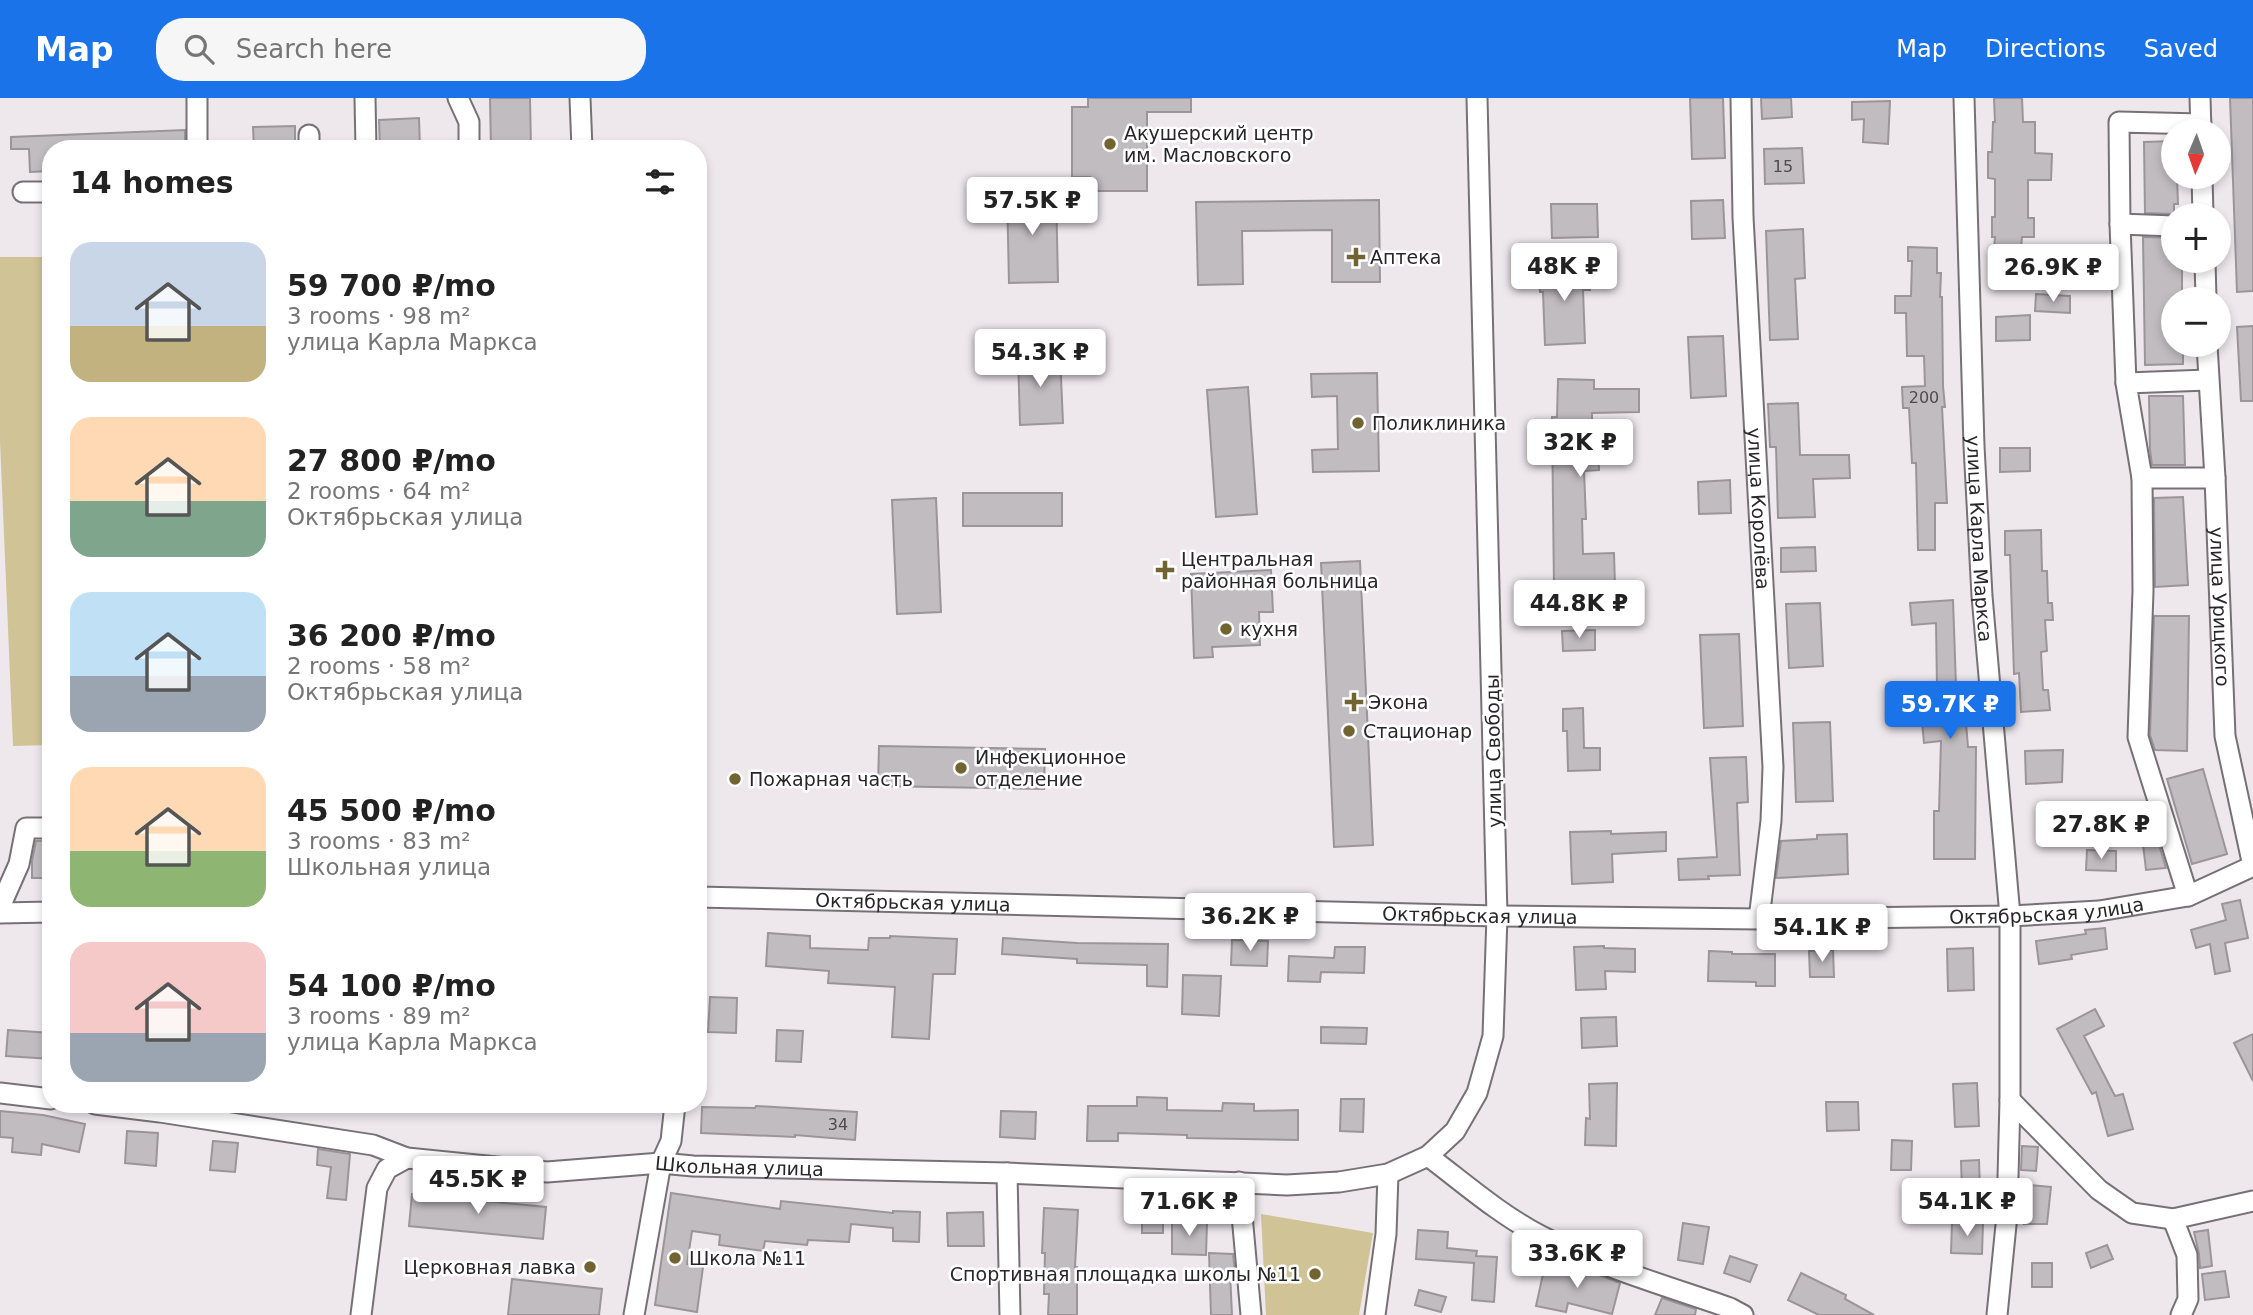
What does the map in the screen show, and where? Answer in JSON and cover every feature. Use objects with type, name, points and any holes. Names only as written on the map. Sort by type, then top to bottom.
[{"type":"street","points":[[197,98],[197,140]]},
{"type":"street","points":[[365,98],[366,140]]},
{"type":"street","points":[[458,98],[469,122],[469,140]]},
{"type":"street","points":[[580,98],[582,140]]},
{"type":"street","name":"улица Свободы","points":[[1388,1174],[1428,1156],[1455,1131],[1477,1093],[1493,1036],[1497,915],[1477,98]]},
{"type":"street","name":"улица Королёва","points":[[1741,98],[1742,217],[1773,767],[1771,821],[1759,919]]},
{"type":"street","name":"улица Карла Маркса","points":[[1964,98],[1974,446],[1982,596],[2010,916],[2007,1215],[1997,1315]]},
{"type":"street","points":[[2200,98],[2201,119]]},
{"type":"street","points":[[2161,125],[2119,122],[2120,224],[2126,383],[2142,478],[2143,591],[2138,737],[2188,896]]},
{"type":"street","points":[[23,192],[42,192]]},
{"type":"street","points":[[2120,224],[2161,226]]},
{"type":"street","name":"улица Урицкого","points":[[2207,357],[2225,736],[2253,866]]},
{"type":"street","points":[[2126,383],[2208,380]]},
{"type":"street","points":[[2142,478],[2215,478]]},
{"type":"street","points":[[0,907],[19,864],[26,828],[42,828]]},
{"type":"street","name":"Октябрьская улица","points":[[707,897],[1759,919],[2010,916],[2099,911],[2188,896],[2253,866]]},
{"type":"street","points":[[0,913],[42,912]]},
{"type":"street","points":[[0,1093],[42,1098]]},
{"type":"street","points":[[2010,1100],[2099,1190],[2132,1213],[2173,1219],[2253,1201]]},
{"type":"street","name":"Школьная улица","points":[[166,1113],[373,1145],[407,1158],[547,1172],[661,1163],[1007,1173],[1287,1185],[1339,1182],[1388,1174]]},
{"type":"street","points":[[634,1315],[661,1163],[671,1142],[674,1113]]},
{"type":"street","points":[[1428,1156],[1486,1203],[1541,1236],[1604,1264],[1743,1315]]},
{"type":"street","points":[[361,1315],[377,1188],[387,1168],[407,1158]]},
{"type":"street","points":[[1007,1173],[1010,1315]]},
{"type":"street","points":[[1375,1315],[1386,1234],[1388,1174]]},
{"type":"street","points":[[1239,1182],[1251,1315]]},
{"type":"street","points":[[2173,1219],[2187,1255],[2188,1299],[2181,1315]]},
{"type":"shaded area","points":[[0,257],[42,257],[42,745],[13,746],[0,441]]},
{"type":"shaded area","name":"Спортивная площадка школы №11","points":[[1261,1214],[1373,1233],[1359,1315],[1266,1315]]},
{"type":"building","points":[[490,98],[530,98],[531,140],[491,140]]},
{"type":"building","name":"Акушерский центр им. Масловского","points":[[1088,98],[1191,98],[1191,112],[1147,112],[1147,191],[1090,191],[1090,177],[1072,177],[1072,107],[1088,107]]},
{"type":"building","points":[[1690,98],[1723,98],[1725,158],[1692,159]]},
{"type":"building","points":[[1761,98],[1791,98],[1792,117],[1762,119]]},
{"type":"building","points":[[1994,98],[2022,98],[2023,122],[2035,122],[2035,153],[2052,154],[2051,180],[2028,180],[2028,218],[2034,218],[2034,237],[2022,237],[2018,286],[1991,285],[1995,237],[1992,237],[1992,217],[1995,217],[1995,179],[1988,178],[1988,152],[1992,152]]},
{"type":"building","points":[[2230,98],[2253,98],[2253,291],[2237,292]]},
{"type":"building","points":[[1890,101],[1888,144],[1863,142],[1864,119],[1852,120],[1852,102]]},
{"type":"building","points":[[419,118],[420,140],[380,140],[379,120]]},
{"type":"building","points":[[295,126],[295,140],[254,140],[253,127]]},
{"type":"building","points":[[185,130],[185,140],[42,140],[42,171],[30,172],[29,149],[11,149],[11,137]]},
{"type":"building","points":[[2161,141],[2161,189],[2177,189],[2178,203],[2161,203],[2161,214],[2145,213],[2144,142]]},
{"type":"building","points":[[1802,148],[1804,183],[1765,184],[1764,149]]},
{"type":"building","points":[[1056,191],[1058,282],[1009,283],[1007,192]]},
{"type":"building","name":"Аптека","points":[[1379,200],[1380,282],[1332,282],[1332,230],[1242,231],[1243,284],[1198,285],[1196,202]]},
{"type":"building","points":[[1723,200],[1725,238],[1692,239],[1691,201]]},
{"type":"building","points":[[1551,204],[1597,204],[1598,237],[1552,238]]},
{"type":"building","points":[[1803,229],[1805,278],[1795,279],[1798,339],[1770,340],[1766,231]]},
{"type":"building","points":[[2143,237],[2161,238],[2161,273],[2182,273],[2182,287],[2161,287],[2161,357],[2183,357],[2183,364],[2145,365]]},
{"type":"building","points":[[1908,247],[1937,248],[1937,273],[1941,273],[1945,407],[1942,407],[1947,503],[1935,503],[1935,550],[1918,550],[1916,463],[1912,463],[1909,408],[1903,408],[1902,387],[1925,386],[1924,356],[1907,356],[1906,313],[1895,313],[1895,296],[1911,296],[1912,261],[1908,261]]},
{"type":"building","points":[[1589,264],[1590,290],[1583,290],[1585,343],[1545,345],[1539,266]]},
{"type":"building","points":[[2036,294],[2070,296],[2070,313],[2035,311]]},
{"type":"building","points":[[2030,315],[2030,340],[1996,341],[1996,317]]},
{"type":"building","points":[[2253,326],[2253,401],[2241,401],[2237,327]]},
{"type":"building","points":[[1723,336],[1726,396],[1691,398],[1688,337]]},
{"type":"building","points":[[1060,354],[1063,423],[1020,425],[1018,355]]},
{"type":"building","name":"Поликлиника","points":[[1377,373],[1379,471],[1313,472],[1312,450],[1338,449],[1337,396],[1312,397],[1311,374]]},
{"type":"building","points":[[1558,379],[1594,380],[1594,389],[1639,389],[1639,412],[1592,413],[1592,449],[1598,449],[1599,470],[1584,471],[1586,519],[1582,519],[1583,554],[1614,553],[1615,586],[1554,588],[1552,417],[1557,417]]},
{"type":"building","points":[[1248,387],[1257,514],[1216,517],[1207,390]]},
{"type":"building","points":[[2149,396],[2183,396],[2185,465],[2152,465]]},
{"type":"building","points":[[1798,403],[1800,455],[1849,455],[1850,478],[1813,479],[1815,517],[1778,518],[1776,447],[1770,447],[1768,404]]},
{"type":"building","points":[[2000,448],[2030,448],[2030,471],[2000,472]]},
{"type":"building","points":[[1730,480],[1731,513],[1699,514],[1698,482]]},
{"type":"building","points":[[963,493],[1062,493],[1062,526],[963,526]]},
{"type":"building","points":[[2183,497],[2188,585],[2155,587],[2154,498]]},
{"type":"building","points":[[936,498],[941,612],[897,614],[892,500]]},
{"type":"building","points":[[2041,530],[2042,571],[2047,571],[2048,603],[2052,603],[2053,620],[2045,620],[2047,651],[2041,652],[2043,690],[2048,690],[2050,710],[2021,712],[2019,673],[2014,674],[2010,555],[2005,555],[2005,531]]},
{"type":"building","points":[[1815,547],[1816,571],[1781,572],[1781,548]]},
{"type":"building","name":"Стационар","points":[[1360,561],[1373,845],[1334,847],[1321,563]]},
{"type":"building","name":"кухня","points":[[1271,570],[1273,612],[1259,612],[1260,645],[1212,647],[1213,657],[1194,658],[1191,574]]},
{"type":"building","points":[[1953,600],[1956,686],[1963,686],[1968,747],[1976,747],[1975,859],[1934,859],[1934,811],[1939,811],[1941,741],[1924,743],[1922,722],[1931,721],[1929,687],[1937,687],[1936,623],[1912,625],[1910,603]]},
{"type":"building","points":[[1820,603],[1823,666],[1789,668],[1786,604]]},
{"type":"building","points":[[2154,616],[2189,616],[2187,751],[2155,750],[2150,735]]},
{"type":"building","points":[[1595,630],[1595,650],[1563,651],[1562,631]]},
{"type":"building","points":[[1739,634],[1743,726],[1704,728],[1700,635]]},
{"type":"building","points":[[1583,708],[1584,748],[1600,748],[1600,770],[1568,771],[1567,731],[1563,731],[1563,709]]},
{"type":"building","points":[[1830,722],[1833,801],[1796,802],[1793,723]]},
{"type":"building","name":"Инфекционное отделение","points":[[879,746],[1045,749],[1044,789],[878,786]]},
{"type":"building","points":[[2063,750],[2062,782],[2026,784],[2025,751]]},
{"type":"building","points":[[1746,757],[1748,802],[1737,803],[1740,875],[1679,880],[1678,859],[1717,857],[1710,758]]},
{"type":"building","points":[[2203,769],[2227,854],[2192,864],[2167,779]]},
{"type":"building","points":[[1611,831],[1611,834],[1666,832],[1666,851],[1612,854],[1613,882],[1572,884],[1570,832]]},
{"type":"building","points":[[1847,834],[1848,874],[1776,878],[1781,841],[1817,839],[1817,835]]},
{"type":"building","points":[[36,841],[42,841],[42,878],[32,878]]},
{"type":"building","points":[[2158,842],[2166,868],[2146,870],[2143,844]]},
{"type":"building","points":[[2087,850],[2116,851],[2116,871],[2086,870]]},
{"type":"building","points":[[2240,900],[2248,938],[2225,943],[2230,971],[2215,974],[2210,944],[2196,948],[2191,930],[2226,920],[2222,904]]},
{"type":"building","points":[[2105,928],[2107,949],[2071,955],[2072,959],[2039,964],[2036,941],[2086,934],[2085,930]]},
{"type":"building","points":[[768,933],[810,936],[810,948],[868,950],[869,938],[890,936],[957,939],[955,974],[933,974],[929,1039],[892,1037],[895,987],[828,983],[829,971],[766,966]]},
{"type":"building","points":[[1003,938],[1077,943],[1168,944],[1167,987],[1147,986],[1147,965],[1077,963],[1077,959],[1002,954]]},
{"type":"building","points":[[1232,940],[1268,941],[1267,966],[1231,965]]},
{"type":"building","points":[[1335,947],[1365,947],[1364,973],[1321,972],[1320,982],[1288,981],[1289,956],[1334,958]]},
{"type":"building","points":[[1574,947],[1635,949],[1635,972],[1605,971],[1606,989],[1576,990]]},
{"type":"building","points":[[1973,948],[1974,990],[1948,991],[1947,949]]},
{"type":"building","points":[[1833,950],[1834,977],[1810,977],[1809,951]]},
{"type":"building","points":[[1709,951],[1775,954],[1775,986],[1756,986],[1756,982],[1708,981]]},
{"type":"building","points":[[1183,975],[1221,976],[1219,1016],[1182,1014]]},
{"type":"building","points":[[710,997],[737,998],[736,1033],[708,1032]]},
{"type":"building","points":[[2095,1009],[2104,1026],[2084,1036],[2115,1096],[2123,1094],[2133,1129],[2108,1136],[2096,1092],[2092,1094],[2057,1029]]},
{"type":"building","points":[[1616,1017],[1617,1046],[1582,1048],[1581,1018]]},
{"type":"building","points":[[1321,1027],[1367,1028],[1366,1044],[1321,1043]]},
{"type":"building","points":[[8,1030],[42,1032],[42,1058],[6,1056]]},
{"type":"building","points":[[777,1030],[803,1031],[801,1062],[776,1061]]},
{"type":"building","points":[[2253,1034],[2253,1081],[2234,1043]]},
{"type":"building","points":[[1617,1083],[1616,1146],[1585,1145],[1586,1118],[1590,1119],[1589,1084]]},
{"type":"building","points":[[1977,1083],[1979,1126],[1955,1127],[1953,1084]]},
{"type":"building","points":[[1137,1097],[1167,1098],[1167,1110],[1222,1111],[1223,1103],[1254,1104],[1254,1111],[1298,1110],[1298,1140],[1187,1138],[1187,1135],[1118,1133],[1118,1141],[1087,1141],[1088,1106],[1137,1106]]},
{"type":"building","points":[[1341,1099],[1364,1099],[1363,1132],[1340,1131]]},
{"type":"building","points":[[1826,1102],[1858,1102],[1859,1130],[1827,1131]]},
{"type":"building","points":[[707,1107],[857,1112],[855,1140],[795,1135],[701,1133],[702,1113],[707,1113]]},
{"type":"building","points":[[0,1111],[43,1115],[85,1124],[79,1152],[42,1144],[41,1155],[12,1152],[13,1138],[0,1137]]},
{"type":"building","points":[[1001,1111],[1036,1112],[1035,1139],[1000,1137]]},
{"type":"building","points":[[127,1131],[158,1133],[156,1166],[125,1163]]},
{"type":"building","points":[[1892,1140],[1912,1141],[1911,1170],[1891,1170]]},
{"type":"building","points":[[213,1141],[238,1143],[235,1172],[210,1170]]},
{"type":"building","points":[[2022,1146],[2038,1147],[2036,1171],[2021,1170]]},
{"type":"building","points":[[318,1149],[350,1154],[346,1200],[327,1198],[331,1167],[317,1165]]},
{"type":"building","points":[[1979,1160],[1980,1190],[1962,1191],[1961,1161]]},
{"type":"building","points":[[2028,1185],[2051,1187],[2047,1224],[2024,1224]]},
{"type":"building","points":[[671,1193],[780,1209],[781,1201],[893,1213],[920,1212],[919,1242],[893,1241],[893,1228],[851,1224],[849,1242],[808,1240],[807,1245],[765,1241],[763,1251],[719,1245],[720,1235],[692,1231],[687,1264],[703,1267],[697,1312],[655,1305]]},
{"type":"building","points":[[412,1194],[546,1207],[543,1239],[409,1226]]},
{"type":"building","points":[[1044,1208],[1078,1210],[1075,1267],[1077,1315],[1048,1315],[1049,1294],[1044,1294],[1045,1253],[1042,1253]]},
{"type":"building","points":[[1163,1209],[1163,1233],[1142,1233],[1142,1210]]},
{"type":"building","points":[[983,1212],[984,1246],[948,1246],[947,1213]]},
{"type":"building","points":[[1172,1222],[1207,1223],[1206,1255],[1172,1254]]},
{"type":"building","points":[[1952,1222],[1983,1223],[1982,1254],[1951,1253]]},
{"type":"building","points":[[1683,1223],[1709,1227],[1703,1264],[1678,1260]]},
{"type":"building","points":[[1418,1230],[1448,1232],[1447,1248],[1477,1251],[1476,1256],[1497,1257],[1494,1302],[1472,1300],[1474,1263],[1416,1259]]},
{"type":"building","points":[[2208,1230],[2212,1266],[2200,1268],[2194,1232]]},
{"type":"building","points":[[2107,1245],[2113,1259],[2091,1268],[2086,1253]]},
{"type":"building","points":[[1209,1253],[1233,1254],[1235,1272],[1230,1272],[1232,1315],[1211,1315]]},
{"type":"building","points":[[1730,1256],[1757,1265],[1750,1282],[1724,1273]]},
{"type":"building","points":[[2032,1263],[2052,1263],[2052,1287],[2032,1287]]},
{"type":"building","points":[[1545,1265],[1582,1272],[1583,1269],[1620,1283],[1612,1314],[1568,1303],[1566,1312],[1536,1306]]},
{"type":"building","points":[[2225,1271],[2229,1297],[2205,1300],[2202,1274]]},
{"type":"building","points":[[1801,1273],[1846,1295],[1845,1299],[1874,1315],[1819,1315],[1788,1300]]},
{"type":"building","points":[[512,1279],[602,1289],[599,1315],[508,1315]]},
{"type":"building","points":[[1419,1290],[1446,1297],[1441,1312],[1415,1305]]},
{"type":"building","points":[[1662,1298],[1696,1309],[1695,1315],[1655,1315]]},
{"type":"place","name":"Акушерский центр им. Масловского","points":[[1110,144]]},
{"type":"place","name":"Аптека","points":[[1356,257]]},
{"type":"place","name":"Поликлиника","points":[[1358,423]]},
{"type":"place","name":"Центральная районная больница","points":[[1165,570]]},
{"type":"place","name":"кухня","points":[[1226,629]]},
{"type":"place","name":"Экона","points":[[1354,702]]},
{"type":"place","name":"Стационар","points":[[1349,731]]},
{"type":"place","name":"Инфекционное отделение","points":[[961,768]]},
{"type":"place","name":"Пожарная часть","points":[[735,779]]},
{"type":"place","name":"Школа №11","points":[[675,1258]]},
{"type":"place","name":"Церковная лавка","points":[[590,1267]]},
{"type":"place","name":"Спортивная площадка школы №11","points":[[1315,1274]]}]
